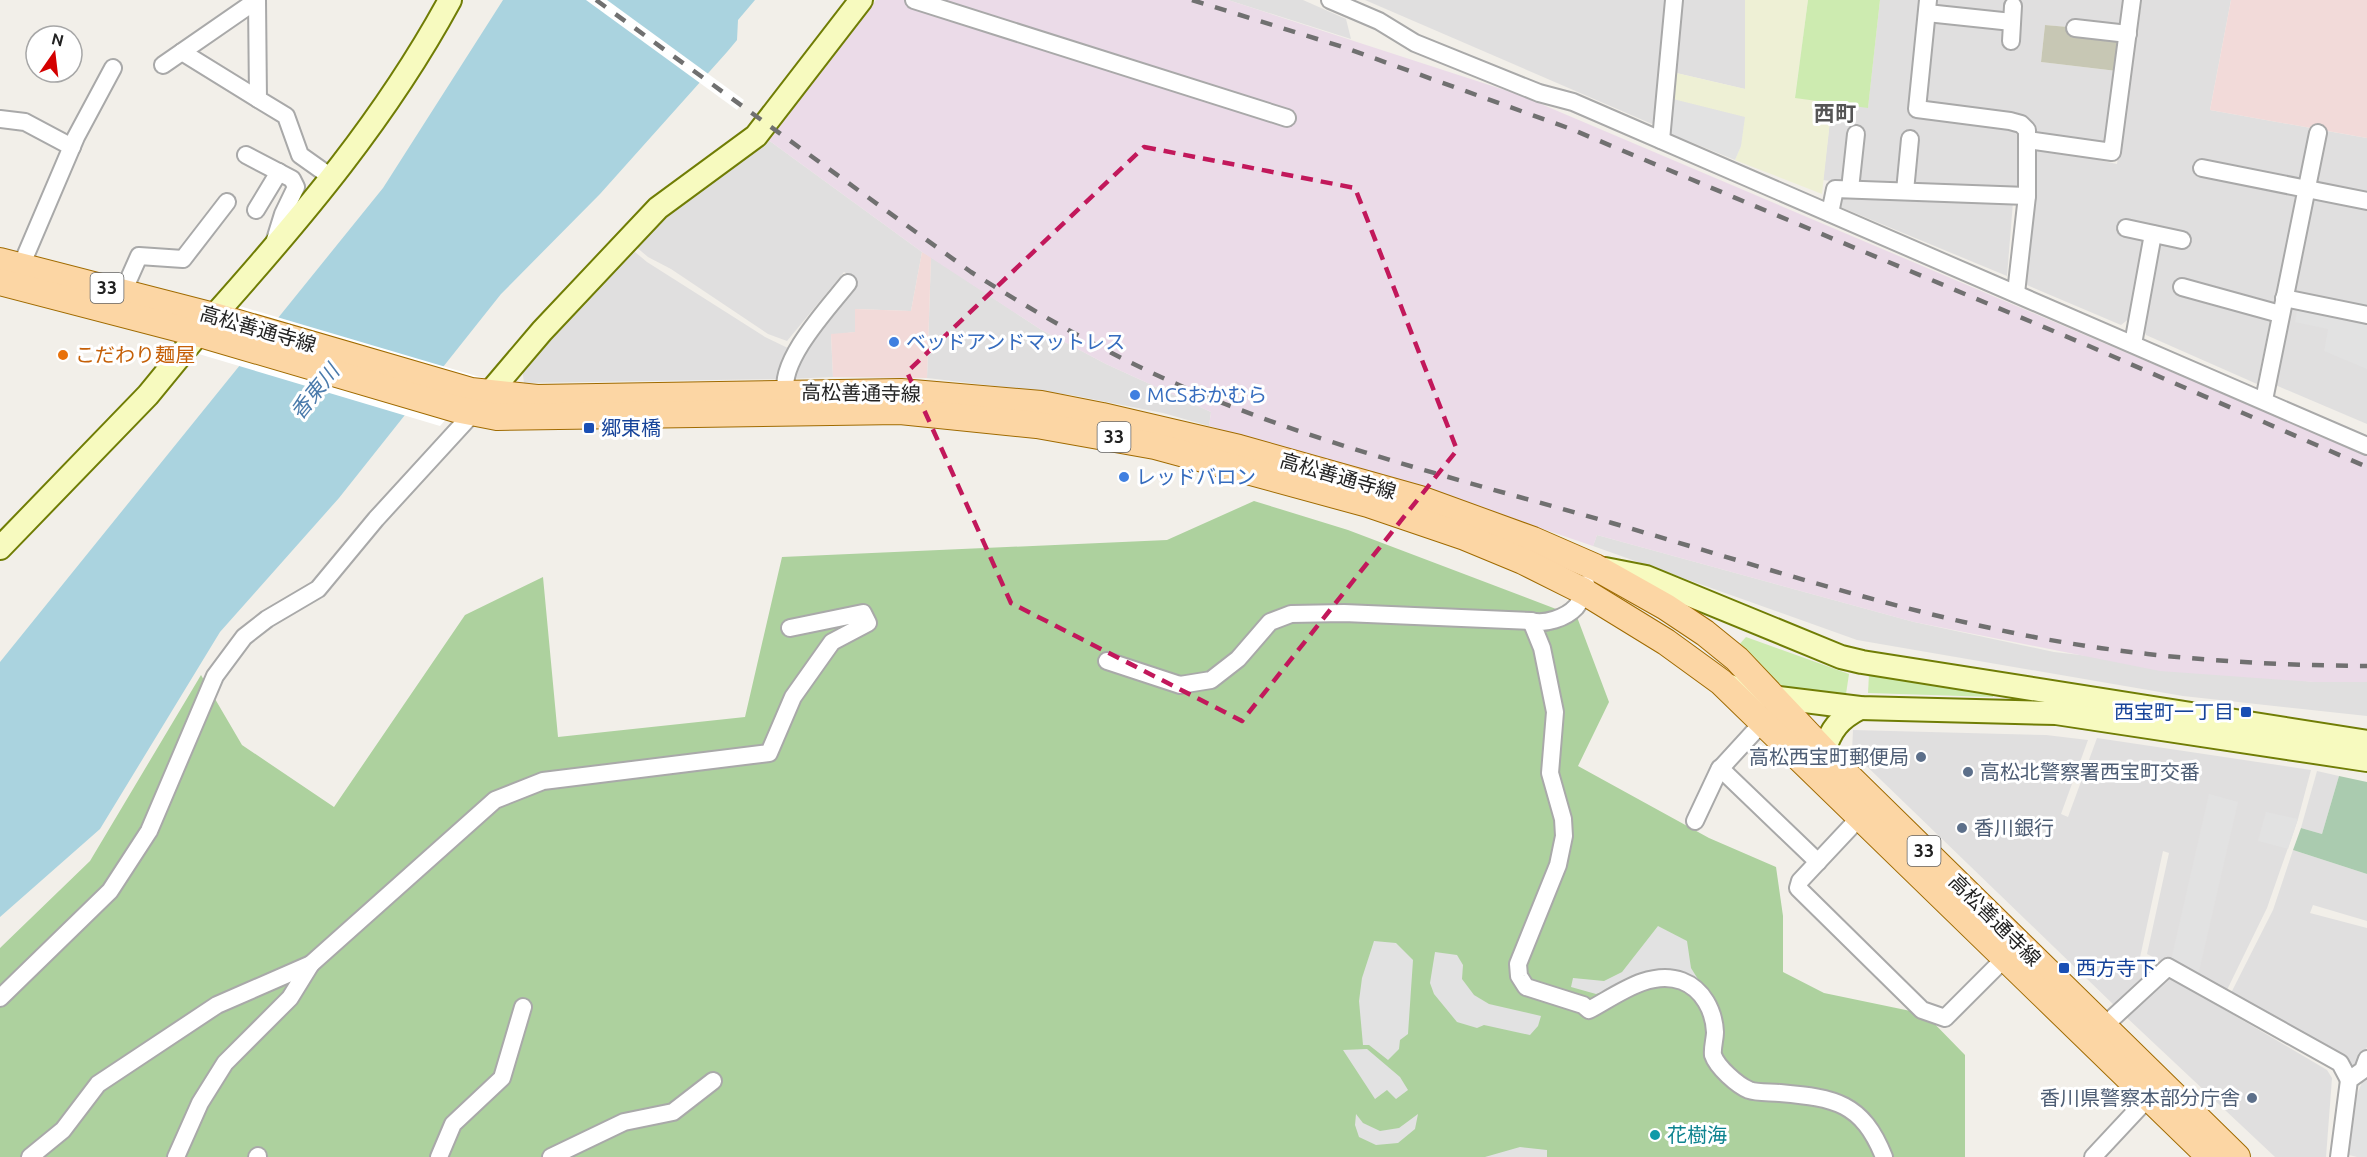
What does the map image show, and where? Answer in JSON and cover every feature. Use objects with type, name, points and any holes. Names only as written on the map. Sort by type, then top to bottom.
[{"type":"main road","name":"高松善通寺線","points":[[11,263],[123,292],[210,326]]},
{"type":"main road","name":"高松善通寺線","points":[[0,282],[210,326],[472,401],[515,418],[900,411],[967,416],[1098,434],[1234,466],[1414,518],[1522,561],[1583,591],[1666,642],[1721,682],[1860,817],[2012,950],[2104,1026],[2237,1157]]},
{"type":"main road","name":"高松善通寺線","points":[[472,401],[901,392],[971,396],[1041,404],[1239,448],[1419,499],[1533,540],[1595,567],[1666,607],[1705,633],[1737,659],[2149,1097],[2210,1157]]},
{"type":"street","points":[[257,0],[258,99]]},
{"type":"street","points":[[163,65],[257,0]]},
{"type":"street","points":[[0,548],[148,395],[210,326],[271,252],[368,131],[418,59],[450,0]]},
{"type":"street","points":[[0,998],[110,891],[149,831],[215,676],[244,637],[267,619],[318,589],[472,401],[625,240],[658,208],[756,136],[861,0]]},
{"type":"street","points":[[914,0],[1287,118]]},
{"type":"street","points":[[1661,140],[1674,0]]},
{"type":"street","points":[[2028,140],[2112,152],[2132,0]]},
{"type":"street","points":[[1339,2],[1379,21],[1415,43],[1539,93],[1573,102],[2367,446]]},
{"type":"street","points":[[2011,40],[2013,14],[1927,7],[1917,110],[2021,123],[2027,130],[2027,196],[2016,293]]},
{"type":"street","points":[[2075,28],[2128,34]]},
{"type":"street","points":[[182,52],[286,116],[300,155],[332,177]]},
{"type":"street","points":[[11,263],[113,68]]},
{"type":"street","points":[[0,119],[25,122],[72,147]]},
{"type":"street","points":[[2264,400],[2318,133]]},
{"type":"street","points":[[1850,189],[1856,134]]},
{"type":"street","points":[[1905,191],[1910,139]]},
{"type":"street","points":[[246,155],[292,179],[296,188],[283,214],[271,252]]},
{"type":"street","points":[[2202,168],[2367,201]]},
{"type":"street","points":[[256,210],[279,172]]},
{"type":"street","points":[[1830,213],[1835,189],[2027,196]]},
{"type":"street","points":[[123,292],[139,256],[183,259],[227,202]]},
{"type":"street","points":[[2126,228],[2182,240]]},
{"type":"street","points":[[2133,344],[2153,234]]},
{"type":"street","points":[[786,393],[783,382],[798,350],[848,283]]},
{"type":"street","points":[[2182,287],[2282,306],[2367,315]]},
{"type":"street","points":[[1107,661],[1180,685],[1211,680],[1238,658],[1270,622],[1292,614],[1344,613],[1531,621],[1542,624],[1565,615],[1578,606],[1595,567],[1646,577],[1841,657],[1862,662],[2367,742]]},
{"type":"street","points":[[176,1157],[200,1102],[225,1063],[290,998],[311,964],[495,800],[543,781],[769,753],[793,697],[832,642],[868,623],[863,613],[790,628]]},
{"type":"street","points":[[1531,621],[1542,648],[1554,712],[1550,773],[1563,819],[1564,836],[1558,865],[1518,964],[1519,976],[1526,987],[1583,1005],[1589,1010],[1644,981],[1665,978],[1683,981],[1698,990],[1710,1006],[1715,1031],[1713,1055],[1726,1073],[1748,1090],[1826,1097],[1852,1110],[1875,1133],[1884,1157]]},
{"type":"street","points":[[1721,682],[1749,693],[1860,708],[2056,713],[2367,760]]},
{"type":"street","points":[[1824,751],[1834,726],[1843,716],[1860,708]]},
{"type":"street","points":[[1695,821],[1720,768],[1763,722]]},
{"type":"street","points":[[1720,768],[1818,862]]},
{"type":"street","points":[[1860,817],[1800,881],[1798,888],[1929,1014],[1945,1018],[2012,950]]},
{"type":"street","points":[[30,1157],[63,1130],[98,1084],[217,1005],[311,964]]},
{"type":"street","points":[[2104,1026],[2168,967],[2340,1064],[2349,1080],[2339,1157]]},
{"type":"street","points":[[439,1157],[453,1124],[502,1077],[523,1007]]},
{"type":"street","points":[[2349,1080],[2363,1070],[2367,1059]]},
{"type":"street","points":[[551,1157],[624,1122],[673,1112],[712,1081]]},
{"type":"street","points":[[2093,1157],[2149,1097]]},
{"type":"highlighted area","points":[[1144,147],[1355,188],[1457,450],[1242,721],[1011,603],[907,372]]},
{"type":"shaded area","points":[[876,0],[1228,0],[1520,95],[2367,455],[2367,682],[2314,682],[2160,671],[1914,622],[1597,535],[1593,546],[1409,483],[1209,426],[1211,412],[1106,364],[1040,329],[922,252],[767,139]]},
{"type":"shaded area","points":[[1228,0],[1303,0],[1346,19],[1351,39]]},
{"type":"shaded area","points":[[1365,0],[1669,0],[1657,118],[1652,124]]},
{"type":"shaded area","points":[[1678,0],[1745,0],[1745,89],[1672,72]]},
{"type":"shaded area","points":[[1745,0],[1808,0],[1795,97],[1832,103],[1822,194],[1735,160],[1741,146],[1669,98],[1672,72],[1745,89]]},
{"type":"shaded area","points":[[1880,0],[1924,0],[1912,113],[2019,130],[2018,189],[1915,185],[1912,177],[1901,177],[1895,184],[1861,183],[1855,175],[1838,182],[1823,180],[1832,103],[1868,107]]},
{"type":"shaded area","points":[[1934,0],[2122,0],[2127,6],[2125,22],[2119,26],[2069,20],[2068,27],[2045,25],[2041,62],[2117,71],[2106,142],[2100,146],[2038,136],[2033,127],[1930,108],[1922,100],[1931,26],[1937,21],[1999,26],[2005,32],[2006,11],[2000,16],[1941,10],[1933,4]]},
{"type":"shaded area","points":[[2142,0],[2231,0],[2210,110],[2311,128],[2257,384],[2146,335],[2141,324],[2156,248],[2161,243],[2123,223],[2121,234],[2143,239],[2146,242],[2130,318],[2121,325],[2022,283],[2037,151],[2042,148],[2117,164]]},
{"type":"shaded area","points":[[2231,0],[2367,0],[2367,138],[2210,110]]},
{"type":"shaded area","points":[[2045,25],[2068,27],[2067,33],[2116,39],[2121,46],[2117,71],[2041,62]]},
{"type":"shaded area","points":[[1669,98],[1745,117],[1741,146],[1735,160],[1671,134],[1667,123]]},
{"type":"shaded area","points":[[2327,131],[2367,138],[2367,194],[2315,184]]},
{"type":"shaded area","points":[[767,139],[922,252],[911,311],[855,309],[855,332],[831,335],[833,377],[789,379],[802,349],[855,280],[844,272],[787,341],[768,334],[671,269],[648,257],[635,246],[669,211]]},
{"type":"shaded area","points":[[1839,195],[2013,202],[2007,276],[1838,206]]},
{"type":"shaded area","points":[[2313,195],[2367,206],[2367,309],[2292,294]]},
{"type":"shaded area","points":[[629,247],[647,262],[765,337],[792,350],[782,379],[524,383],[521,359]]},
{"type":"shaded area","points":[[922,252],[931,257],[927,378],[833,377],[831,334],[855,332],[855,309],[911,311]]},
{"type":"shaded area","points":[[931,257],[1040,329],[1106,364],[1211,412],[1209,426],[1163,413],[1071,395],[927,378]]},
{"type":"shaded area","points":[[2289,305],[2367,320],[2367,424],[2273,384]]},
{"type":"shaded area","points":[[2298,306],[2367,320],[2367,369],[2324,351],[2328,329],[2295,322]]},
{"type":"shaded area","points":[[1597,535],[1914,622],[2054,652],[2314,682],[2367,682],[2367,716],[2183,696],[1857,640],[1593,546]]},
{"type":"shaded area","points":[[1853,730],[2046,735],[2088,740],[2061,814],[2068,817],[2097,738],[2311,770],[2298,819],[2267,908],[2225,994],[2147,954],[2169,853],[2163,851],[2139,962],[2152,972],[2116,1007],[1852,752]]},
{"type":"shaded area","points":[[2317,771],[2339,776],[2322,834],[2301,828]]},
{"type":"shaded area","points":[[2209,794],[2238,802],[2197,980],[2170,965]]},
{"type":"shaded area","points":[[2266,812],[2298,819],[2288,849],[2258,841]]},
{"type":"shaded area","points":[[2293,850],[2367,874],[2367,921],[2313,905],[2310,913],[2367,928],[2367,1047],[2358,1069],[2349,1070],[2229,997],[2273,910]]},
{"type":"shaded area","points":[[1658,926],[1687,941],[1691,968],[1701,984],[1665,971],[1596,994],[1571,987],[1573,978],[1604,981],[1622,972]]},
{"type":"shaded area","points":[[1374,941],[1396,943],[1413,960],[1408,1034],[1400,1040],[1399,1049],[1388,1060],[1369,1045],[1363,1045],[1359,1001],[1362,978]]},
{"type":"shaded area","points":[[1435,952],[1457,955],[1463,965],[1462,979],[1474,995],[1489,1004],[1541,1016],[1538,1026],[1530,1035],[1484,1025],[1477,1028],[1457,1022],[1434,994],[1430,983]]},
{"type":"shaded area","points":[[2164,974],[2327,1070],[2332,1078],[2326,1157],[2275,1157],[2124,1015]]},
{"type":"shaded area","points":[[1367,1049],[1400,1077],[1408,1090],[1396,1099],[1387,1090],[1375,1099],[1343,1050]]},
{"type":"shaded area","points":[[2364,1078],[2367,1079],[2367,1157],[2357,1157],[2345,1154],[2354,1101]]},
{"type":"shaded area","points":[[1356,1114],[1363,1123],[1380,1131],[1399,1128],[1418,1114],[1415,1129],[1398,1143],[1376,1145],[1359,1137],[1355,1125]]},
{"type":"shaded area","points":[[1520,1147],[1547,1150],[1547,1157],[1485,1157]]},
{"type":"green space","points":[[1808,0],[1880,0],[1868,108],[1795,98]]},
{"type":"green space","points":[[1254,501],[1348,530],[1577,617],[1609,702],[1578,766],[1709,838],[1776,867],[1783,916],[1783,972],[1824,993],[1925,1014],[1965,1055],[1965,1157],[0,1157],[0,948],[90,861],[201,675],[242,745],[334,807],[465,615],[543,577],[558,737],[745,717],[782,557],[1167,540]]},
{"type":"green space","points":[[1746,637],[1849,674],[1846,694],[1781,689],[1737,647]]},
{"type":"green space","points":[[1869,674],[1993,693],[1993,697],[1868,693]]},
{"type":"green space","points":[[2339,776],[2367,782],[2367,874],[2293,850],[2301,828],[2322,834]]},
{"type":"water","name":"香東川","points":[[503,0],[755,0],[738,20],[737,40],[727,52],[600,194],[501,294],[339,498],[220,632],[100,829],[0,917],[0,662],[383,188]]},
{"type":"pier","points":[[586,0],[607,0],[744,100],[737,110]]},
{"type":"pier","points":[[236,305],[483,378],[440,426],[192,352]]},
{"type":"railway","points":[[596,0],[971,272],[1032,309],[1127,361],[1192,391],[1272,422],[1417,468],[1850,593],[1995,629],[2087,646],[2180,657],[2273,664],[2367,666]]},
{"type":"railway","points":[[1192,0],[1343,47],[1571,129],[2089,346],[2367,467]]},
{"type":"place","name":"ベッドアンドマットレス","points":[[894,342]]},
{"type":"place","name":"こだわり麺屋","points":[[63,355]]},
{"type":"place","name":"MCSおかむら","points":[[1135,395]]},
{"type":"place","name":"郷東橋","points":[[589,428]]},
{"type":"place","name":"レッドバロン","points":[[1124,477]]},
{"type":"place","name":"西宝町一丁目","points":[[2246,712]]},
{"type":"place","name":"高松西宝町郵便局","points":[[1921,757]]},
{"type":"place","name":"高松北警察署西宝町交番","points":[[1968,772]]},
{"type":"place","name":"香川銀行","points":[[1962,828]]},
{"type":"place","name":"西方寺下","points":[[2064,968]]},
{"type":"place","name":"香川県警察本部分庁舎","points":[[2252,1098]]},
{"type":"place","name":"花樹海","points":[[1655,1135]]},
{"type":"district","name":"西町","points":[[1835,114]]}]
